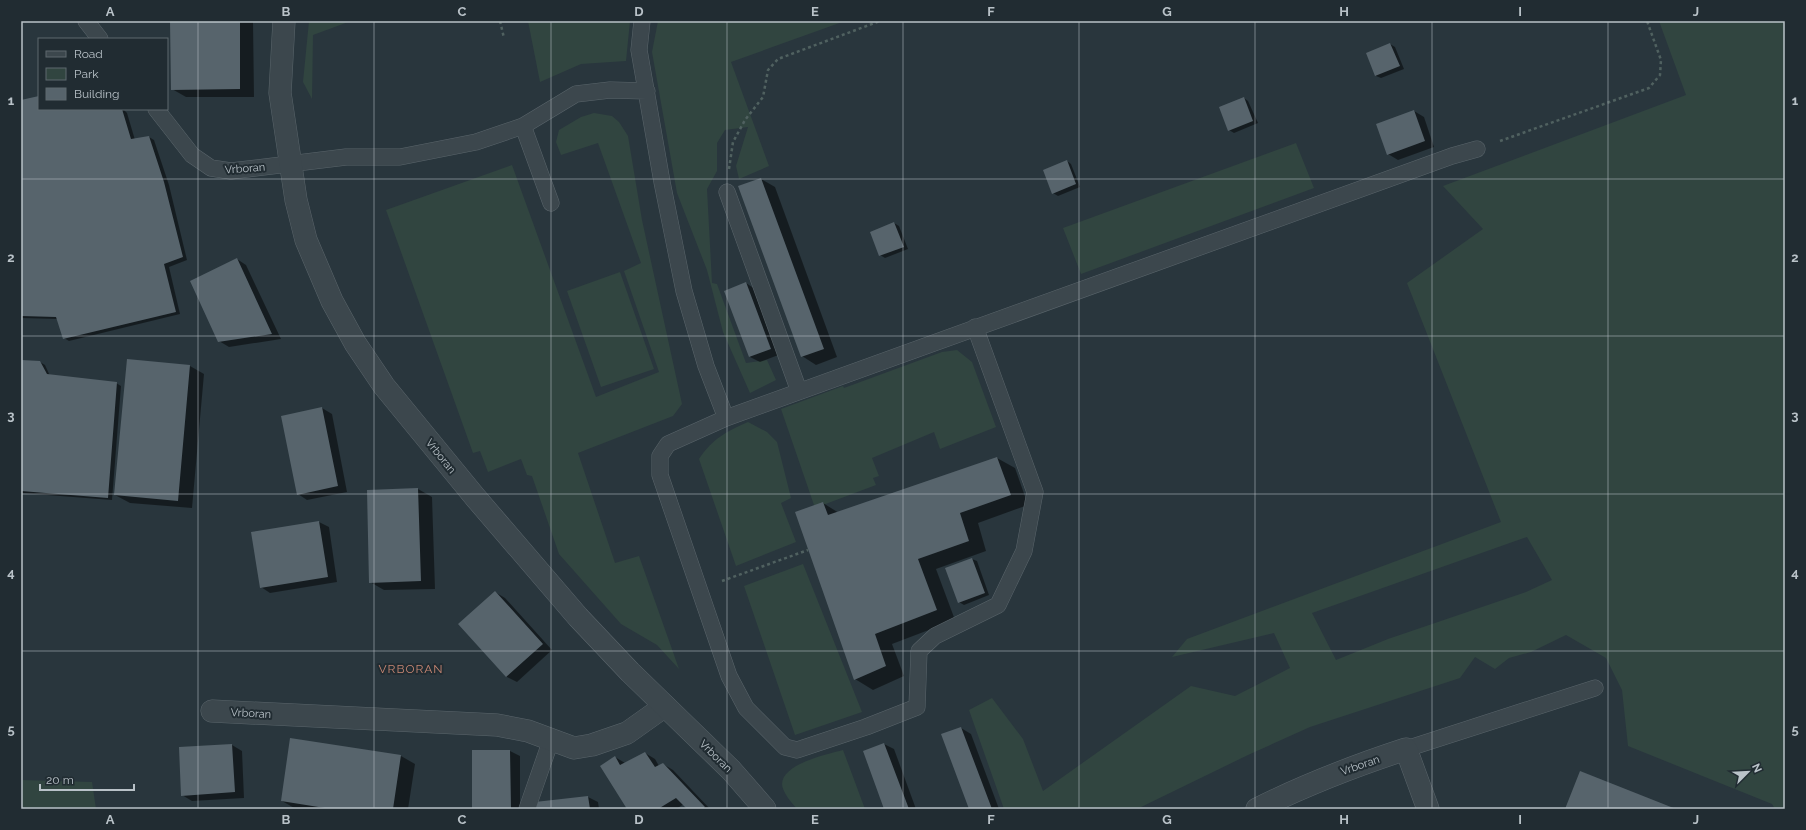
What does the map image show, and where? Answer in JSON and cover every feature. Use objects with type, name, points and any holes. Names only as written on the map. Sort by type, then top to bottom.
[{"type":"street","name":"Vrboran","points":[[284,21],[280,93],[289,163],[306,240],[332,301],[355,344],[384,386],[475,497],[578,616],[630,672],[731,770],[765,809]]},
{"type":"street","name":"Vrboran","points":[[212,711],[497,725],[528,731],[574,748],[592,745],[628,733],[664,706]]},
{"type":"street","name":"Vrboran","points":[[1257,809],[1296,789],[1341,771],[1406,749]]},
{"type":"street","points":[[1406,749],[1428,809]]},
{"type":"lane","points":[[86,21],[99,38]]},
{"type":"lane","points":[[642,21],[640,50],[662,182],[684,291],[706,366],[726,418]]},
{"type":"lane","points":[[289,163],[346,157],[400,157],[476,142],[523,126],[576,94],[610,90],[647,91]]},
{"type":"lane","name":"Vrboran","points":[[157,110],[192,155],[211,168],[230,171],[289,163]]},
{"type":"lane","points":[[523,126],[551,203]]},
{"type":"lane","points":[[975,327],[1034,492],[1024,551],[998,605],[935,636],[919,651],[917,707],[866,727],[797,750],[785,747],[761,725],[746,708],[729,676],[660,475],[660,456],[668,444],[726,418],[799,391],[975,327],[1452,156],[1477,149]]},
{"type":"lane","points":[[727,192],[799,391]]},
{"type":"lane","points":[[1406,749],[1595,688]]},
{"type":"lane","points":[[527,809],[551,740]]},
{"type":"path","points":[[500,21],[504,38]]},
{"type":"path","points":[[727,192],[733,142],[744,120],[763,97],[768,70],[778,59],[880,21]]},
{"type":"path","points":[[1477,149],[1649,88],[1660,75],[1661,60],[1647,21]]},
{"type":"path","points":[[715,584],[808,550]]},
{"type":"green space","points":[[309,21],[351,21],[313,35],[312,99],[303,82]]},
{"type":"green space","points":[[528,21],[630,21],[626,61],[581,64],[540,82]]},
{"type":"green space","points":[[658,21],[845,21],[731,62],[769,166],[739,179],[736,166],[748,127],[725,130],[717,143],[717,171],[707,189],[712,283],[717,284],[746,363],[767,360],[776,380],[750,393],[723,332],[707,270],[677,193],[652,52]]},
{"type":"green space","points":[[1659,21],[1785,21],[1785,809],[1775,809],[1772,804],[1628,746],[1622,690],[1606,658],[1566,635],[1531,652],[1509,658],[1495,669],[1475,657],[1460,678],[1310,727],[1248,755],[1137,809],[1004,809],[969,710],[992,698],[1023,739],[1043,791],[1191,686],[1235,696],[1290,668],[1274,633],[1172,657],[1187,639],[1501,522],[1407,283],[1483,229],[1443,186],[1686,95]],"holes":[[[1527,537],[1552,580],[1526,592],[1388,639],[1336,660],[1312,613]]]},
{"type":"green space","points":[[594,113],[612,116],[619,122],[628,136],[642,220],[682,404],[673,416],[578,453],[615,563],[639,556],[679,669],[657,645],[621,624],[559,554],[532,476],[527,475],[521,459],[488,472],[480,451],[473,453],[386,210],[512,165],[596,397],[659,372],[624,271],[641,263],[598,143],[561,155],[556,142],[559,130],[581,117]]},
{"type":"green space","points":[[1296,143],[1314,188],[1081,274],[1063,228]]},
{"type":"green space","points":[[620,272],[654,369],[601,387],[567,291]]},
{"type":"green space","points":[[957,350],[972,362],[996,427],[940,449],[934,432],[872,458],[879,476],[873,478],[876,485],[815,508],[781,409],[843,386],[844,388],[942,352]]},
{"type":"green space","points":[[748,422],[767,432],[777,442],[791,498],[781,503],[796,542],[736,566],[699,459],[709,446],[720,436]]},
{"type":"green space","points":[[803,564],[862,712],[795,735],[744,586]]},
{"type":"green space","points":[[843,750],[865,809],[797,809],[784,791],[782,782],[786,775],[793,768],[814,758]]},
{"type":"green space","points":[[21,780],[92,782],[96,809],[21,809]]},
{"type":"building","points":[[170,21],[240,21],[240,89],[171,90]]},
{"type":"building","points":[[1390,43],[1400,66],[1375,76],[1366,53]]},
{"type":"building","points":[[38,96],[38,110],[122,110],[131,139],[149,136],[164,182],[183,257],[164,264],[176,312],[63,339],[56,317],[21,316],[21,100]]},
{"type":"building","points":[[1244,97],[1253,121],[1228,131],[1219,107]]},
{"type":"building","points":[[1414,110],[1425,141],[1387,155],[1376,124]]},
{"type":"building","points":[[1067,160],[1076,184],[1052,194],[1043,170]]},
{"type":"building","points":[[761,178],[824,349],[801,357],[738,186]]},
{"type":"building","points":[[894,222],[904,247],[879,256],[870,232]]},
{"type":"building","points":[[237,258],[272,334],[218,342],[190,281]]},
{"type":"building","points":[[746,282],[771,349],[749,357],[724,291]]},
{"type":"building","points":[[127,359],[190,365],[178,501],[114,495]]},
{"type":"building","points":[[21,360],[40,361],[47,374],[117,382],[108,498],[21,491]]},
{"type":"building","points":[[322,407],[338,486],[297,495],[281,416]]},
{"type":"building","points":[[997,457],[1011,495],[960,513],[969,541],[918,559],[937,610],[875,634],[886,666],[854,680],[795,512],[823,502],[828,515]]},
{"type":"building","points":[[418,488],[421,581],[369,583],[367,490]]},
{"type":"building","points":[[319,521],[328,577],[260,588],[251,532]]},
{"type":"building","points":[[972,558],[985,593],[958,603],[945,568]]},
{"type":"building","points":[[495,591],[543,644],[506,677],[458,624]]},
{"type":"building","points":[[961,727],[992,809],[969,809],[941,734]]},
{"type":"building","points":[[290,738],[401,755],[393,809],[331,809],[281,801]]},
{"type":"building","points":[[884,743],[909,809],[884,809],[863,751]]},
{"type":"building","points":[[232,744],[235,792],[181,796],[179,747]]},
{"type":"building","points":[[472,750],[510,750],[511,809],[472,809]]},
{"type":"building","points":[[645,752],[655,767],[663,763],[705,807],[702,809],[687,809],[676,798],[658,809],[627,809],[600,766],[615,756],[620,765]]},
{"type":"building","points":[[1580,771],[1676,809],[1565,809]]},
{"type":"building","points":[[588,796],[590,809],[535,809],[535,802]]},
{"type":"district","name":"VRBORAN","points":[[411,669]]}]
